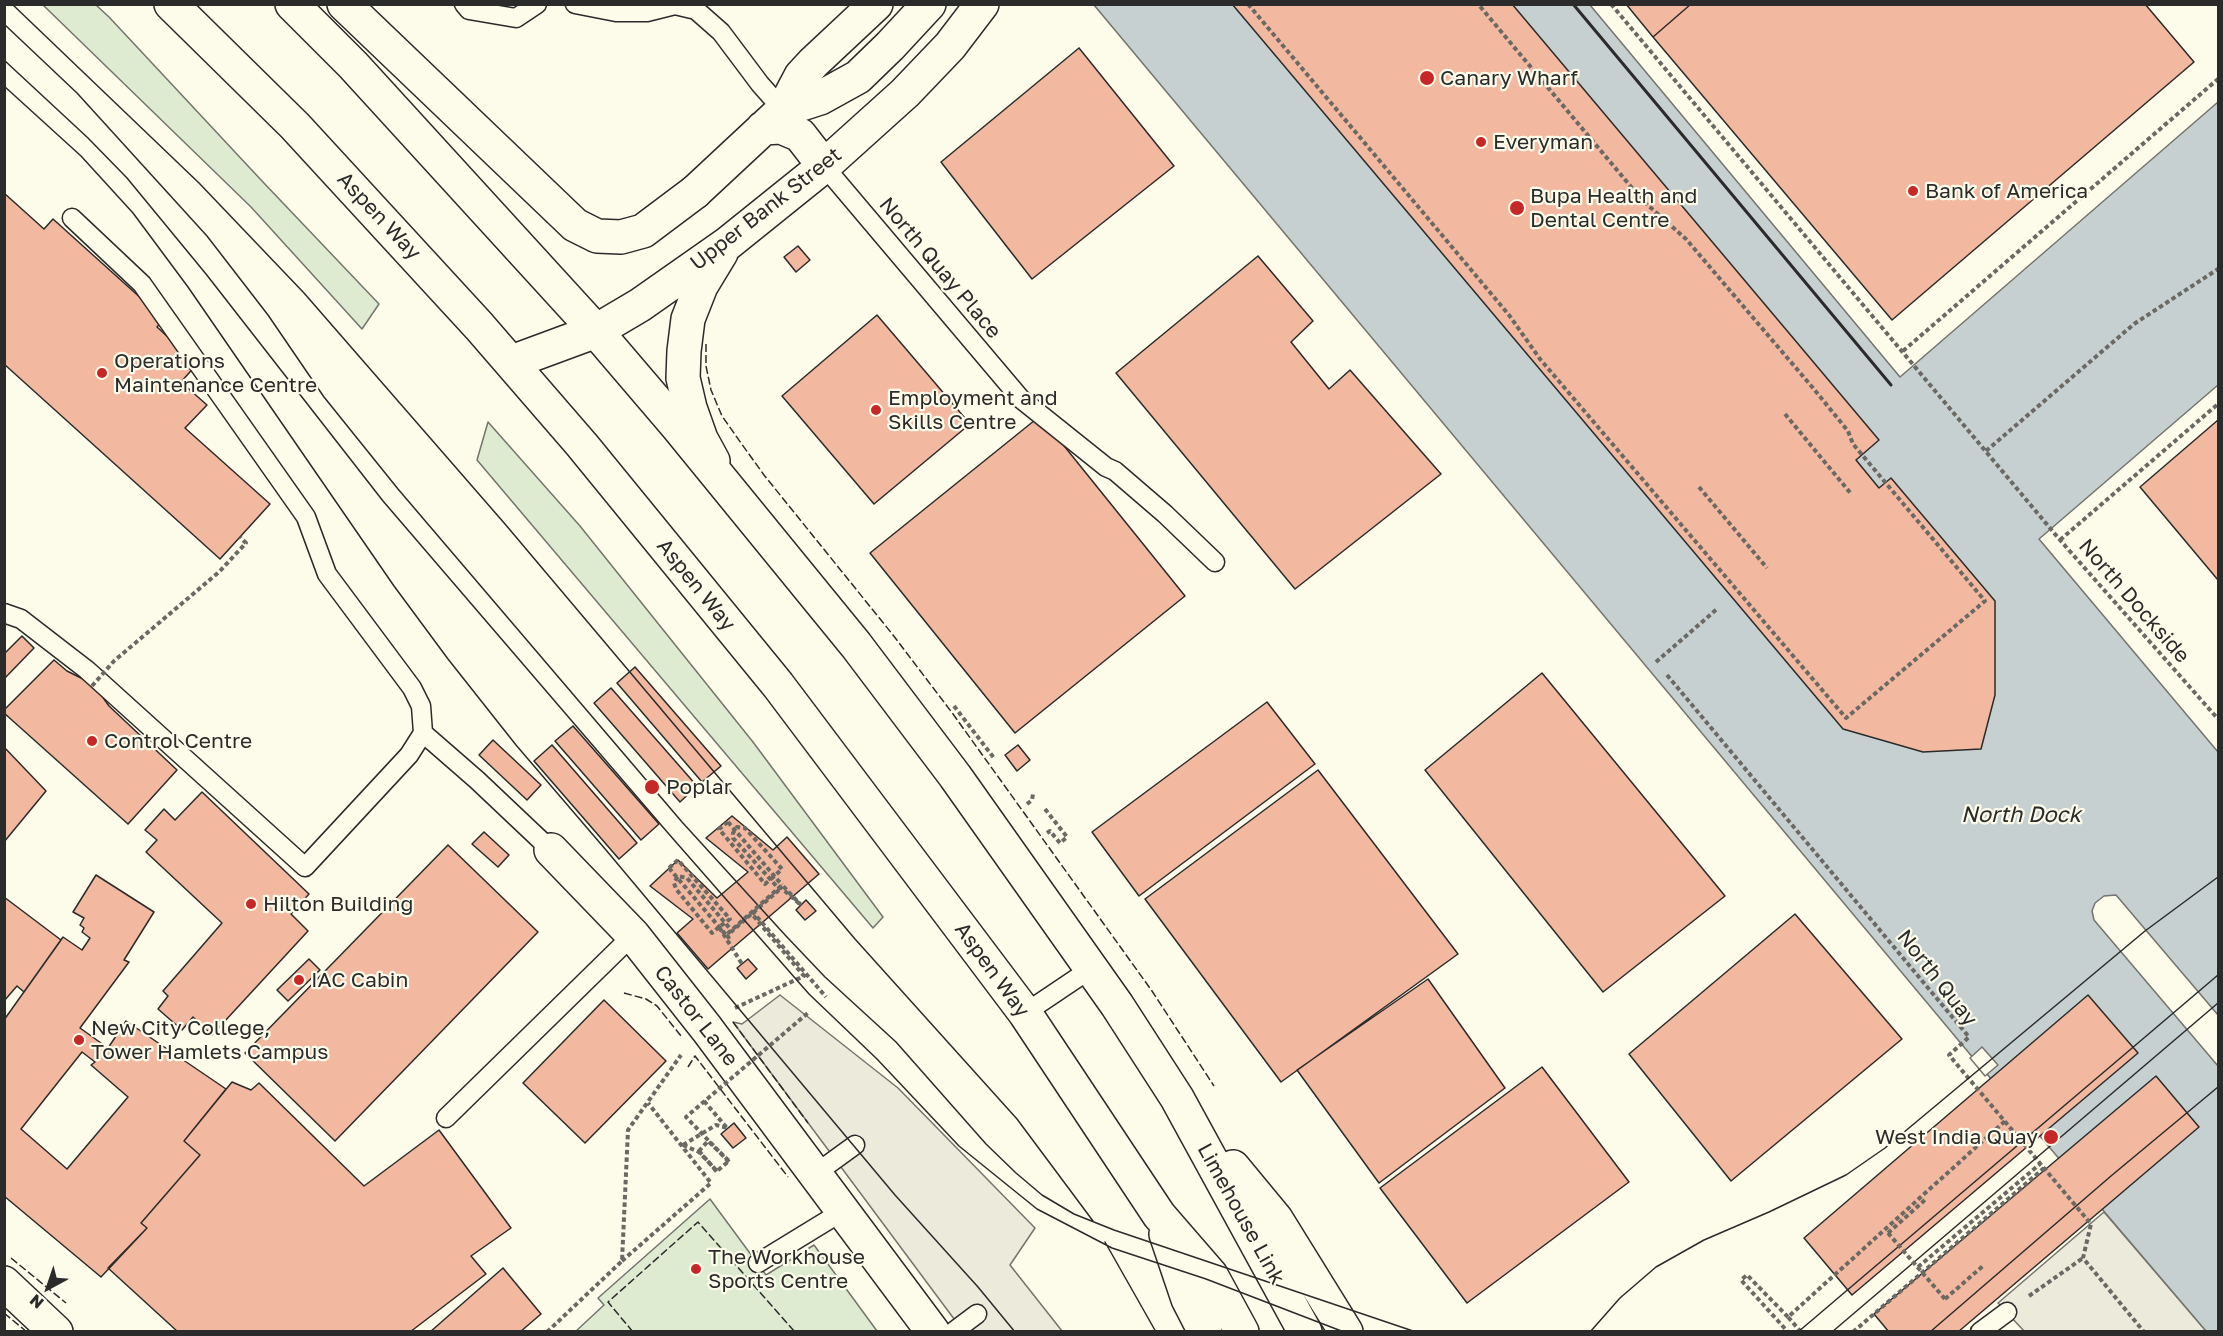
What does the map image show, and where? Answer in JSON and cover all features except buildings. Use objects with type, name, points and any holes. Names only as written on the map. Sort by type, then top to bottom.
[{"type":"main road","name":"Aspen Way","points":[[171,4],[295,126],[512,362],[778,685],[1025,1013],[1159,1215]]},
{"type":"main road","points":[[292,4],[354,65],[596,331],[856,645],[955,776],[1092,968],[1177,1098],[1276,1219],[1346,1332]]},
{"type":"main road","points":[[344,4],[575,225],[597,236],[621,237],[643,231],[695,192],[773,119],[801,76],[876,4]]},
{"type":"main road","points":[[773,119],[820,98],[858,76],[929,4]]},
{"type":"main road","name":"Upper Bank Street","points":[[512,362],[596,331],[640,305],[727,244],[824,166],[905,93],[950,46],[982,4]]},
{"type":"main road","points":[[773,119],[781,127],[800,135],[824,166]]},
{"type":"main road","points":[[727,244],[701,286],[688,319],[683,378],[701,439],[736,498]]},
{"type":"main road","name":"Castor Lane","points":[[551,850],[633,935],[707,1029],[933,1332]]},
{"type":"main road","name":"Limehouse Link","points":[[1177,1098],[1305,1332]]},
{"type":"main road","points":[[1159,1215],[1188,1299],[1205,1332]]},
{"type":"main road","points":[[1159,1215],[1211,1275],[1242,1332]]},
{"type":"main road","points":[[4,1283],[56,1332]]},
{"type":"lane","points":[[464,4],[469,10],[516,18],[537,4]]},
{"type":"lane","points":[[575,4],[616,12],[675,6],[696,10],[721,32],[773,119]]},
{"type":"lane","name":"North Quay Place","points":[[824,166],[1021,399],[1106,467],[1115,471],[1165,514],[1215,562]]},
{"type":"lane","points":[[4,613],[21,620],[87,670],[305,867],[409,755],[423,733],[421,706],[412,688],[327,574],[306,517],[142,284],[72,218]]},
{"type":"lane","name":"Castor Lane","points":[[423,733],[551,850]]},
{"type":"lane","points":[[446,1118],[633,935]]},
{"type":"lane","points":[[1025,1013],[1092,968]]},
{"type":"lane","points":[[815,1174],[855,1145]]},
{"type":"lane","points":[[758,1263],[843,1211]]},
{"type":"lane","points":[[1980,1332],[2007,1312]]},
{"type":"lane","points":[[953,1332],[977,1314]]},
{"type":"path","points":[[1248,4],[1509,315],[1540,359],[1846,718],[1985,601],[1852,444],[1848,431],[1813,388],[1686,239],[1642,200],[1478,4]]},
{"type":"path","name":"North Dockside","points":[[1611,4],[2060,540],[2218,719]]},
{"type":"path","points":[[1903,351],[2218,79]]},
{"type":"path","points":[[1986,451],[2134,324],[2218,269]]},
{"type":"path","points":[[2060,540],[2218,404]]},
{"type":"path","points":[[1785,414],[1852,495]]},
{"type":"path","points":[[1699,487],[1767,568]]},
{"type":"path","points":[[92,686],[114,661],[219,572],[246,543],[240,537]]},
{"type":"path","points":[[1656,662],[1717,609]]},
{"type":"path","name":"North Quay","points":[[1667,675],[1969,1037],[1949,1055],[2091,1224],[2083,1258]]},
{"type":"path","points":[[954,706],[994,758]]},
{"type":"path","points":[[1027,804],[1032,800],[1033,794]]},
{"type":"path","points":[[1045,809],[1067,837],[1060,843],[1050,831],[1047,833]]},
{"type":"path","points":[[771,879],[801,905],[781,887],[733,838],[733,833],[737,827],[745,828],[782,870],[771,879],[765,884],[719,829],[728,822],[781,887]]},
{"type":"path","points":[[732,931],[687,878],[678,876],[674,883],[676,889],[712,933],[719,927],[730,919],[678,860],[669,868],[726,935],[742,964]]},
{"type":"path","points":[[742,964],[728,936],[781,887]]},
{"type":"path","points":[[726,935],[752,913]]},
{"type":"path","points":[[752,913],[826,996]]},
{"type":"path","points":[[732,1009],[804,976],[752,913]]},
{"type":"path","points":[[719,927],[742,964]]},
{"type":"path","points":[[683,1145],[699,1152],[717,1171],[723,1166],[729,1161],[722,1154],[715,1148],[708,1141],[699,1151],[711,1165],[717,1172],[729,1162],[721,1153],[712,1145],[696,1128],[686,1117],[809,1012]]},
{"type":"path","points":[[622,1261],[628,1130],[684,1051]]},
{"type":"path","points":[[683,1145],[716,1125],[727,1128],[704,1101]]},
{"type":"path","points":[[547,1332],[622,1261],[711,1183],[648,1103]]},
{"type":"path","points":[[1788,1317],[2005,1121]]},
{"type":"path","points":[[1918,1267],[1988,1206],[2042,1166]]},
{"type":"path","points":[[1853,1332],[2042,1166]]},
{"type":"path","points":[[1927,1198],[1888,1233],[1945,1299],[1984,1265]]},
{"type":"path","points":[[2007,1312],[2083,1258],[2144,1332]]},
{"type":"path","points":[[1788,1332],[1741,1280],[1747,1275],[1801,1332]]},
{"type":"green space","points":[[43,5],[96,5],[109,17],[379,304],[362,329],[251,207]]},
{"type":"green space","points":[[488,422],[580,526],[753,742],[883,917],[873,928],[477,460]]},
{"type":"green space","name":"The Workhouse Sports Centre","points":[[710,1199],[766,1275],[814,1245],[877,1331],[575,1332],[604,1305],[598,1298]]},
{"type":"shaded area","points":[[780,995],[898,1088],[1035,1228],[1010,1265],[1062,1331],[963,1331],[733,1022],[742,1024]]},
{"type":"shaded area","points":[[2104,1212],[2206,1331],[2024,1331],[1998,1303]]},
{"type":"water","name":"North Dock","points":[[1094,5],[1590,5],[1900,377],[2218,102],[2218,385],[2039,539],[2218,752],[2218,1331],[2206,1331],[1969,1053]]},
{"type":"pier","points":[[2116,895],[2218,1015],[2218,1066],[2094,920],[2092,911],[2095,903],[2104,896]]},
{"type":"pier","points":[[1982,1047],[1998,1065],[1985,1076],[1970,1058]]},
{"type":"tram line","points":[[12,4],[199,183],[304,293],[505,524],[855,939],[1017,1119],[1093,1221]]},
{"type":"tram line","points":[[4,24],[77,93],[207,236],[268,315],[324,397],[398,489],[682,822],[825,977],[896,1042],[986,1144],[1016,1173],[1042,1195],[1074,1214],[1114,1230],[1416,1332]]},
{"type":"tram line","points":[[4,60],[88,138],[127,178],[206,274],[383,501],[668,833],[809,994],[877,1059],[959,1146],[1037,1209],[1112,1248],[1206,1279],[1344,1332]]},
{"type":"tram line","points":[[4,86],[81,156],[133,213],[188,287],[394,586],[448,659],[516,745],[895,1195],[978,1287],[1015,1332]]},
{"type":"tram line","points":[[1590,1332],[1620,1298],[1656,1267],[1704,1240],[1846,1175],[1885,1148],[2145,931],[2218,877]]},
{"type":"tram line","points":[[1798,1332],[2218,975]]},
{"type":"tram line","points":[[1832,1332],[2218,1003]]},
{"type":"tram line","points":[[1930,1332],[2218,1087]]},
{"type":"tram line","points":[[1105,1242],[1156,1332]]},
{"type":"fence","points":[[706,344],[706,366],[711,390],[722,416],[764,475],[893,635],[953,714],[1152,991],[1214,1086]]},
{"type":"fence","points":[[624,993],[646,999],[657,1006],[681,1036]]},
{"type":"fence","points":[[733,1022],[808,1123]]},
{"type":"fence","points":[[688,1067],[695,1056],[788,1177]]},
{"type":"fence","points":[[633,1332],[608,1302],[698,1222],[795,1332]]},
{"type":"fence","points":[[11,1258],[66,1303]]},
{"type":"fence","points":[[4,1313],[27,1332]]},
{"type":"wall","points":[[1573,4],[1891,385]]},
{"type":"place","name":"Canary Wharf","points":[[1427,78]]},
{"type":"place","name":"Everyman","points":[[1481,142]]},
{"type":"place","name":"Bank of America","points":[[1913,191]]},
{"type":"place","name":"Bupa Health and Dental Centre","points":[[1517,208]]},
{"type":"place","name":"Operations Maintenance Centre","points":[[102,373]]},
{"type":"place","name":"Employment and Skills Centre","points":[[876,410]]},
{"type":"place","name":"Control Centre","points":[[92,741]]},
{"type":"place","name":"Poplar","points":[[652,787]]},
{"type":"place","name":"Hilton Building","points":[[251,904]]},
{"type":"place","name":"IAC Cabin","points":[[299,980]]},
{"type":"place","name":"New City College, Tower Hamlets Campus","points":[[79,1040]]},
{"type":"place","name":"West India Quay","points":[[2051,1137]]},
{"type":"place","name":"The Workhouse Sports Centre","points":[[696,1269]]}]
